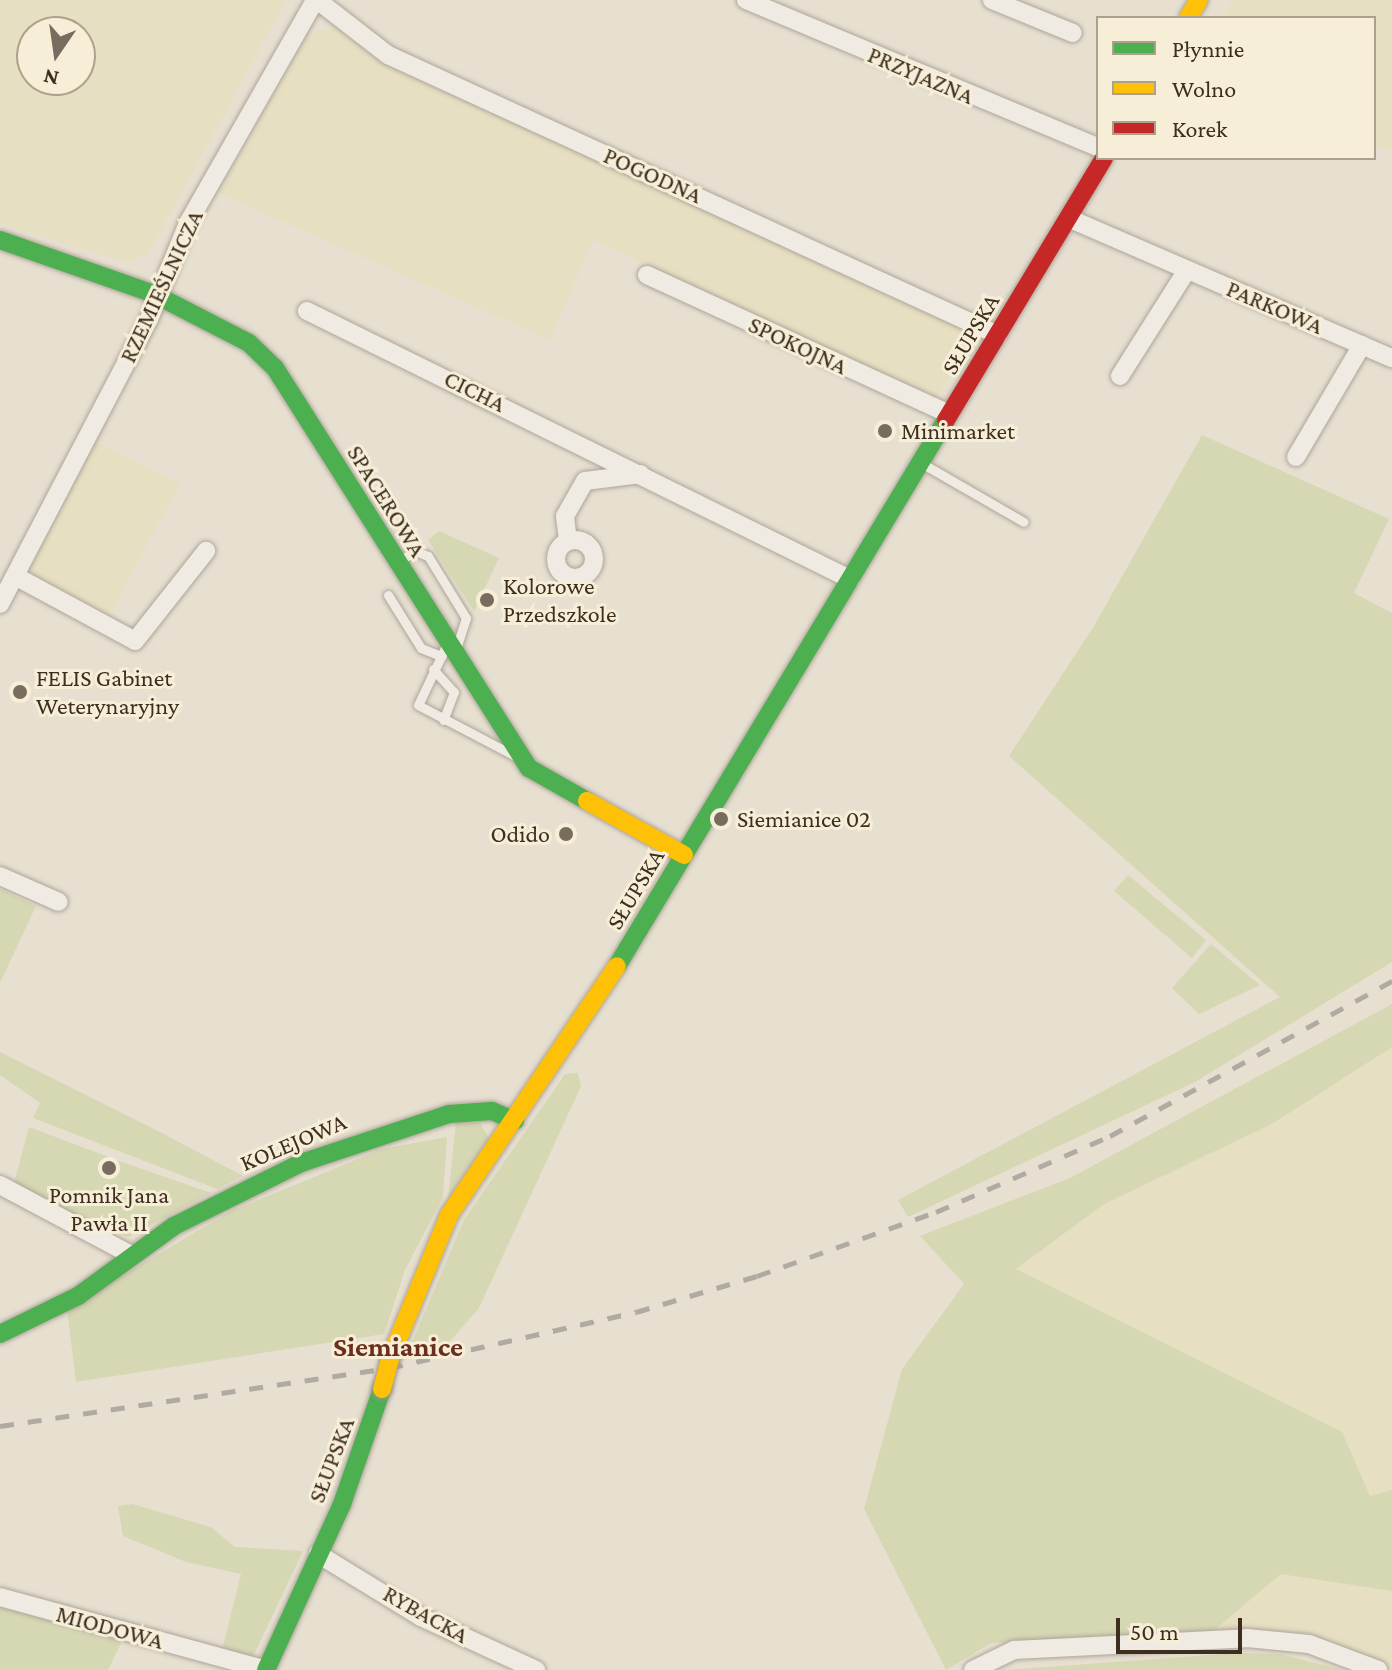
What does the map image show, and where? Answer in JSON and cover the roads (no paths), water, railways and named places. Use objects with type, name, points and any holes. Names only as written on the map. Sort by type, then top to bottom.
[{"type":"main road","name":"SŁUPSKA","points":[[266,1670],[318,1554],[439,1233],[515,1121],[684,855],[1103,160]]},
{"type":"main road","name":"SPACEROWA","points":[[0,240],[154,294],[249,343],[275,368],[397,561],[448,649],[522,758],[542,777],[684,855]]},
{"type":"main road","name":"KOLEJOWA","points":[[4,1332],[78,1296],[105,1270],[250,1185],[382,1131],[478,1110],[515,1121]]},
{"type":"street","name":"RZEMIEŚLNICZA","points":[[0,604],[149,319],[154,294],[316,0]]},
{"type":"street","name":"POGODNA","points":[[316,0],[388,55],[998,335]]},
{"type":"street","name":"PRZYJAZNA","points":[[746,0],[1096,146]]},
{"type":"street","points":[[992,0],[1073,33]]},
{"type":"street","name":"PARKOWA","points":[[1068,218],[1392,358]]},
{"type":"street","points":[[1120,376],[1187,270]]},
{"type":"street","name":"SPOKOJNA","points":[[647,275],[949,414]]},
{"type":"street","name":"CICHA","points":[[307,311],[642,471],[850,579]]},
{"type":"street","points":[[1296,457],[1362,345]]},
{"type":"street","points":[[568,541],[565,516],[585,481],[602,474],[638,479],[642,471]]},
{"type":"street","points":[[15,576],[135,641],[206,551]]},
{"type":"street","points":[[0,876],[59,902]]},
{"type":"street","points":[[0,1185],[131,1255]]},
{"type":"street","name":"RYBACKA","points":[[318,1554],[421,1617],[536,1670]]},
{"type":"street","name":"MIODOWA","points":[[0,1597],[266,1670]]},
{"type":"street","points":[[973,1670],[1014,1650],[1247,1638],[1309,1644],[1378,1670]]},
{"type":"lane","points":[[920,463],[1024,522]]},
{"type":"lane","points":[[397,561],[425,553],[464,613],[465,638],[448,649],[416,699],[443,720],[522,758]]},
{"type":"lane","points":[[388,595],[421,648],[448,649]]},
{"type":"lane","points":[[433,669],[454,692],[443,720]]},
{"type":"railway","points":[[0,1426],[389,1368],[636,1312],[757,1276],[936,1212],[1110,1136],[1392,981]]},
{"type":"place","name":"Minimarket","points":[[885,431]]},
{"type":"place","name":"Kolorowe Przedszkole","points":[[487,600]]},
{"type":"place","name":"FELIS Gabinet Weterynaryjny","points":[[20,692]]},
{"type":"place","name":"Siemianice 02","points":[[721,819]]},
{"type":"place","name":"Odido","points":[[566,834]]},
{"type":"place","name":"Pomnik Jana Pawła II","points":[[109,1168]]},
{"type":"district","name":"Siemianice","points":[[398,1347]]}]
